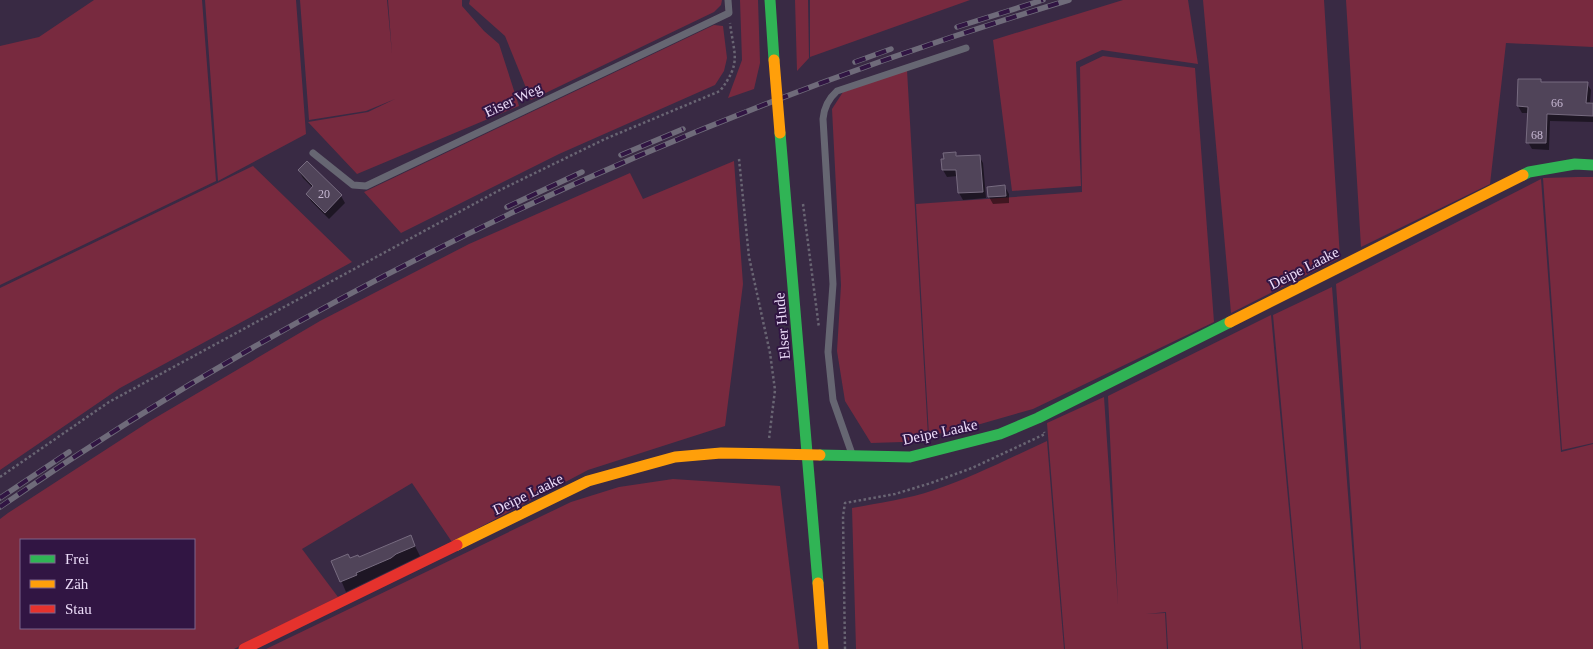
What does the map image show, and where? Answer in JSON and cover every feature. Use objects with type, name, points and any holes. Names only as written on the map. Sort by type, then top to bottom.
[{"type":"street","name":"Elser Hude","points":[[770,0],[823,649]]},
{"type":"street","name":"Deipe Laake","points":[[244,649],[588,481],[675,457],[721,453],[910,457],[1000,434],[1038,418],[1529,172],[1575,164],[1593,165]]},
{"type":"lane","points":[[728,0],[729,13]]},
{"type":"lane","name":"Eiser Weg","points":[[314,154],[353,185],[366,186],[729,13]]},
{"type":"lane","points":[[852,455],[833,400],[828,352],[833,284],[823,119],[826,104],[837,92],[966,48]]},
{"type":"path","points":[[0,478],[109,402],[496,192],[605,139],[720,91],[730,77],[736,61],[729,13]]},
{"type":"path","points":[[739,159],[749,257],[770,353],[775,390],[767,453]]},
{"type":"path","points":[[803,204],[821,345],[828,352]]},
{"type":"path","points":[[845,649],[843,516],[846,503],[895,494],[972,468],[1044,434],[1038,418]]},
{"type":"shaded area","points":[[94,0],[202,0],[216,181],[0,285],[0,46],[39,37]]},
{"type":"shaded area","points":[[205,0],[296,0],[306,134],[218,181]]},
{"type":"shaded area","points":[[300,0],[387,0],[392,54],[388,0],[462,0],[462,6],[484,31],[499,44],[519,106],[357,174],[308,122],[368,112],[395,99],[366,111],[309,120]]},
{"type":"shaded area","points":[[470,0],[722,0],[721,5],[714,12],[531,100],[505,36],[469,4]]},
{"type":"shaded area","points":[[740,0],[758,0],[760,63],[754,89],[728,98],[742,60]]},
{"type":"shaded area","points":[[795,0],[808,0],[809,58],[797,71]]},
{"type":"shaded area","points":[[810,0],[970,0],[810,57]]},
{"type":"shaded area","points":[[1123,0],[1188,0],[1198,64],[1102,50],[1076,62],[1081,186],[1012,191],[993,40]]},
{"type":"shaded area","points":[[1203,0],[1324,0],[1340,258],[1231,313]]},
{"type":"shaded area","points":[[1346,0],[1593,0],[1593,47],[1506,43],[1490,184],[1361,247]]},
{"type":"shaded area","points":[[714,25],[723,26],[727,58],[724,71],[715,85],[559,154],[401,233],[364,192]]},
{"type":"shaded area","points":[[1103,56],[1195,68],[1214,322],[1033,409],[929,436],[916,204],[1082,192],[1080,67]]},
{"type":"shaded area","points":[[907,70],[928,436],[903,442],[871,443],[845,401],[837,351],[841,285],[832,109],[843,92]]},
{"type":"shaded area","points":[[734,161],[743,284],[725,426],[588,470],[452,542],[412,483],[302,549],[338,597],[234,649],[0,649],[0,519],[150,421],[320,321],[469,244],[630,173],[643,199]]},
{"type":"shaded area","points":[[253,166],[352,262],[120,388],[0,470],[0,288]]},
{"type":"shaded area","points":[[1593,177],[1593,443],[1562,450],[1543,178]]},
{"type":"shaded area","points":[[1541,179],[1561,452],[1593,444],[1593,649],[1361,649],[1336,284]]},
{"type":"shaded area","points":[[1332,287],[1360,649],[1303,649],[1273,315]]},
{"type":"shaded area","points":[[1271,315],[1302,649],[1168,649],[1166,612],[1146,614],[1165,613],[1167,649],[1065,649],[1047,423],[1104,397],[1118,604],[1108,396]]},
{"type":"shaded area","points":[[1047,441],[1064,649],[856,649],[852,508],[904,498],[949,485]]},
{"type":"shaded area","points":[[673,479],[780,486],[799,649],[266,649],[571,502],[619,487]]},
{"type":"building","points":[[1518,79],[1541,79],[1541,82],[1588,82],[1586,103],[1593,103],[1593,116],[1547,114],[1546,143],[1526,143],[1528,107],[1517,106]]},
{"type":"building","points":[[956,152],[956,156],[980,155],[983,192],[958,193],[956,170],[942,170],[941,159],[944,159],[943,153]]},
{"type":"building","points":[[307,161],[342,195],[325,213],[306,194],[313,186],[298,170]]},
{"type":"building","points":[[1005,185],[1006,196],[988,197],[987,187]]},
{"type":"building","points":[[411,535],[415,546],[340,582],[331,561],[348,554],[350,558],[358,555],[359,557]]},
{"type":"railway","points":[[957,27],[1043,0]]},
{"type":"railway","points":[[0,507],[124,425],[251,348],[382,277],[515,212],[650,151],[788,96],[928,45],[1069,0]]},
{"type":"railway","points":[[855,62],[891,49]]},
{"type":"railway","points":[[621,155],[683,129]]},
{"type":"railway","points":[[507,207],[582,172]]},
{"type":"railway","points":[[0,498],[69,452]]},
{"type":"traffic: fast","points":[[770,0],[774,60]]},
{"type":"traffic: fast","points":[[780,133],[818,583]]},
{"type":"traffic: fast","points":[[1523,175],[1529,172],[1575,164],[1593,165]]},
{"type":"traffic: fast","points":[[820,455],[910,457],[1000,434],[1038,418],[1230,322]]},
{"type":"traffic: slow","points":[[774,60],[780,133]]},
{"type":"traffic: slow","points":[[1230,322],[1523,175]]},
{"type":"traffic: slow","points":[[457,545],[588,481],[675,457],[721,453],[820,455]]},
{"type":"traffic: slow","points":[[818,583],[823,649]]},
{"type":"traffic: jam","points":[[244,649],[457,545]]}]
